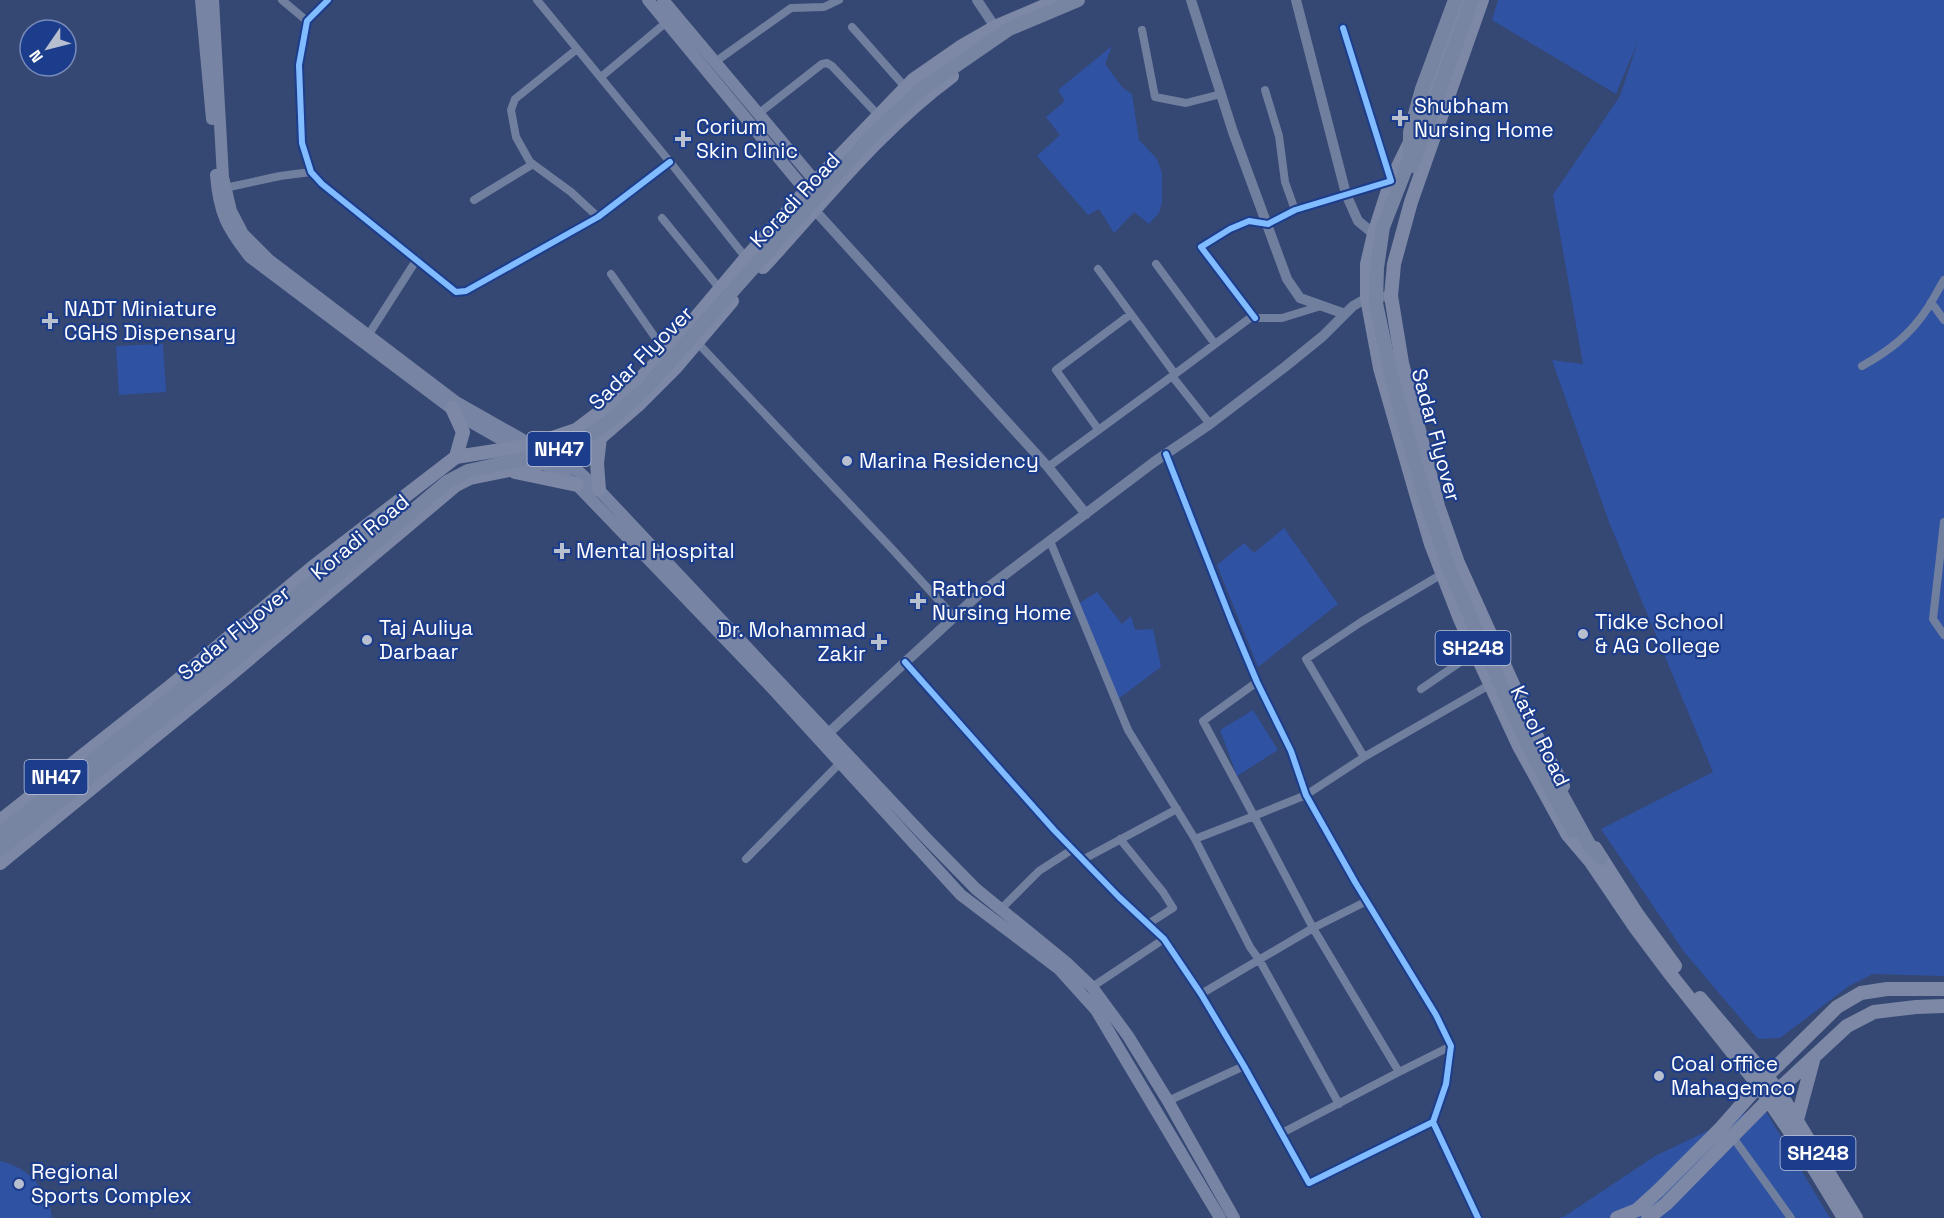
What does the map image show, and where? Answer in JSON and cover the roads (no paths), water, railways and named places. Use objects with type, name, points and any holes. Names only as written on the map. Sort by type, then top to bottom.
[{"type":"highway","name":"Sadar Flyover","points":[[0,834],[219,660],[442,478],[468,464],[515,455],[564,440],[600,421],[645,383],[838,165],[909,92],[957,56],[1002,28],[1066,0]]},
{"type":"highway","name":"Sadar Flyover","points":[[0,849],[306,601],[447,482],[468,471],[540,456],[572,445],[603,427],[646,388],[838,172],[922,89],[1009,29],[1078,0]]},
{"type":"highway","name":"Sadar Flyover","points":[[1455,0],[1422,89],[1410,132],[1410,158],[1383,227],[1377,268],[1376,303],[1392,379],[1426,501],[1450,571],[1525,739],[1596,860]]},
{"type":"highway","name":"Sadar Flyover","points":[[1472,0],[1396,208],[1382,270],[1385,316],[1396,372],[1426,487],[1454,569],[1576,829]]},
{"type":"main road","points":[[201,0],[218,203],[232,234],[241,247],[269,260],[452,408],[516,448],[578,471],[599,490],[824,738],[840,763],[961,895],[1059,969],[1096,1010],[1220,1218]]},
{"type":"main road","points":[[213,0],[222,166],[231,211],[243,234],[241,247]]},
{"type":"main road","points":[[648,0],[671,18],[714,62],[758,114],[808,189]]},
{"type":"main road","points":[[663,0],[671,18],[808,189]]},
{"type":"main road","name":"Koradi Road","points":[[532,445],[576,430],[629,390],[666,353],[808,189],[913,80],[962,46],[995,27],[1058,0]]},
{"type":"main road","name":"Koradi Road","points":[[0,863],[333,589],[456,484],[470,478],[550,460],[585,448],[600,438],[676,368],[696,342],[815,210],[927,94],[1005,38],[1090,0]]},
{"type":"main road","name":"Katol Road","points":[[1462,0],[1419,121],[1391,181],[1367,264],[1367,298],[1380,368],[1431,544],[1475,652],[1519,746],[1568,835],[1596,860],[1763,1081],[1778,1090],[1856,1218]]},
{"type":"main road","name":"Katol Road","points":[[1482,0],[1411,202],[1394,264],[1391,296],[1402,363],[1422,445],[1438,506],[1458,563],[1535,733],[1596,860]]},
{"type":"main road","points":[[367,339],[456,402],[532,445],[550,460],[824,738],[844,749],[976,890],[1068,963],[1092,987],[1128,1036],[1168,1101],[1234,1218]]},
{"type":"main road","points":[[452,408],[463,432],[456,458]]},
{"type":"main road","points":[[599,490],[597,463],[600,438]]},
{"type":"main road","name":"NH47","points":[[516,448],[532,445]]},
{"type":"main road","name":"Koradi Road","points":[[0,821],[167,689],[320,561],[456,458],[516,448]]},
{"type":"main road","points":[[508,471],[577,485]]},
{"type":"main road","points":[[112,732],[130,756]]},
{"type":"main road","points":[[1617,1218],[1637,1210],[1659,1190],[1836,1007],[1861,993],[1944,989]]},
{"type":"main road","points":[[1647,1218],[1666,1204],[1778,1090],[1847,1026],[1874,1012],[1944,1006]]},
{"type":"main road","points":[[1797,1120],[1815,1055]]},
{"type":"main road","name":"Katol Road","points":[[1763,1081],[1768,1101],[1807,1157],[1844,1218]]},
{"type":"street","points":[[282,0],[307,21]]},
{"type":"street","points":[[328,0],[307,21],[299,65],[302,143],[311,172],[322,184],[456,292],[466,291],[598,217],[670,162]]},
{"type":"street","points":[[537,0],[746,258]]},
{"type":"street","points":[[714,62],[791,8],[824,7],[838,0]]},
{"type":"street","points":[[977,0],[995,27]]},
{"type":"street","points":[[1191,0],[1233,132],[1287,279],[1300,298],[1345,314]]},
{"type":"street","points":[[1296,0],[1346,194],[1358,221],[1374,234]]},
{"type":"street","points":[[601,77],[671,18]]},
{"type":"street","points":[[852,27],[906,88]]},
{"type":"street","points":[[1255,318],[1202,247],[1249,220],[1268,224],[1295,210],[1391,181],[1342,28]]},
{"type":"street","points":[[1142,30],[1155,97],[1186,103],[1221,94]]},
{"type":"street","points":[[578,49],[515,99],[511,110],[516,137],[530,162],[571,192],[598,217]]},
{"type":"street","points":[[758,114],[822,64],[827,63],[879,116]]},
{"type":"street","points":[[1265,90],[1279,136],[1285,182],[1295,210]]},
{"type":"street","points":[[474,200],[533,164]]},
{"type":"street","points":[[225,188],[311,172]]},
{"type":"street","points":[[808,189],[815,210],[1048,467],[1086,514]]},
{"type":"street","points":[[662,218],[720,289]]},
{"type":"street","points":[[367,339],[417,259]]},
{"type":"street","points":[[1156,264],[1215,344]]},
{"type":"street","points":[[1098,269],[1210,424]]},
{"type":"street","points":[[611,274],[666,353]]},
{"type":"street","points":[[1862,366],[1901,341],[1931,302],[1944,280]]},
{"type":"street","points":[[824,738],[978,595],[1286,366],[1353,306],[1367,298],[1391,296]]},
{"type":"street","points":[[1931,302],[1944,321]]},
{"type":"street","points":[[1048,467],[1250,318],[1282,318],[1323,306]]},
{"type":"street","points":[[1098,429],[1056,370],[1131,314]]},
{"type":"street","points":[[686,330],[954,617]]},
{"type":"street","points":[[1167,454],[1257,682],[1291,751],[1306,795],[1366,902],[1436,1015],[1451,1046],[1446,1084],[1433,1122],[1478,1218]]},
{"type":"street","points":[[1944,522],[1933,619],[1944,634]]},
{"type":"street","points":[[1050,541],[1128,730],[1195,839],[1250,947],[1340,1104]]},
{"type":"street","points":[[1364,756],[1306,659],[1360,622],[1443,574]]},
{"type":"street","points":[[1421,689],[1475,652]]},
{"type":"street","points":[[905,662],[1073,849],[1164,939],[1201,994],[1244,1066],[1308,1183],[1433,1122]]},
{"type":"street","points":[[1257,682],[1203,721],[1312,928],[1399,1072]]},
{"type":"street","points":[[1195,839],[1306,795],[1364,756],[1491,684]]},
{"type":"street","points":[[746,859],[840,763]]},
{"type":"street","points":[[1084,859],[1177,809]]},
{"type":"street","points":[[1120,839],[1163,892],[1173,908],[1148,924]]},
{"type":"street","points":[[1000,910],[1039,871],[1073,849]]},
{"type":"street","points":[[1201,994],[1312,928],[1366,902]]},
{"type":"street","points":[[1092,987],[1164,939]]},
{"type":"street","points":[[1282,1133],[1451,1046]]},
{"type":"street","points":[[1168,1101],[1244,1066]]},
{"type":"street","points":[[1732,1136],[1791,1218]]},
{"type":"place","name":"Shubham Nursing Home","points":[[1400,118]]},
{"type":"place","name":"Corium Skin Clinic","points":[[683,139]]},
{"type":"place","name":"NADT Miniature CGHS Dispensary","points":[[50,321]]},
{"type":"place","name":"Marina Residency","points":[[847,461]]},
{"type":"place","name":"Mental Hospital","points":[[562,551]]},
{"type":"place","name":"Rathod Nursing Home","points":[[918,601]]},
{"type":"place","name":"Tidke School & AG College","points":[[1583,634]]},
{"type":"place","name":"Taj Auliya Darbaar","points":[[367,640]]},
{"type":"place","name":"Dr. Mohammad Zakir","points":[[879,642]]},
{"type":"place","name":"Coal office Mahagemco","points":[[1659,1076]]},
{"type":"place","name":"Regional Sports Complex","points":[[19,1184]]}]
